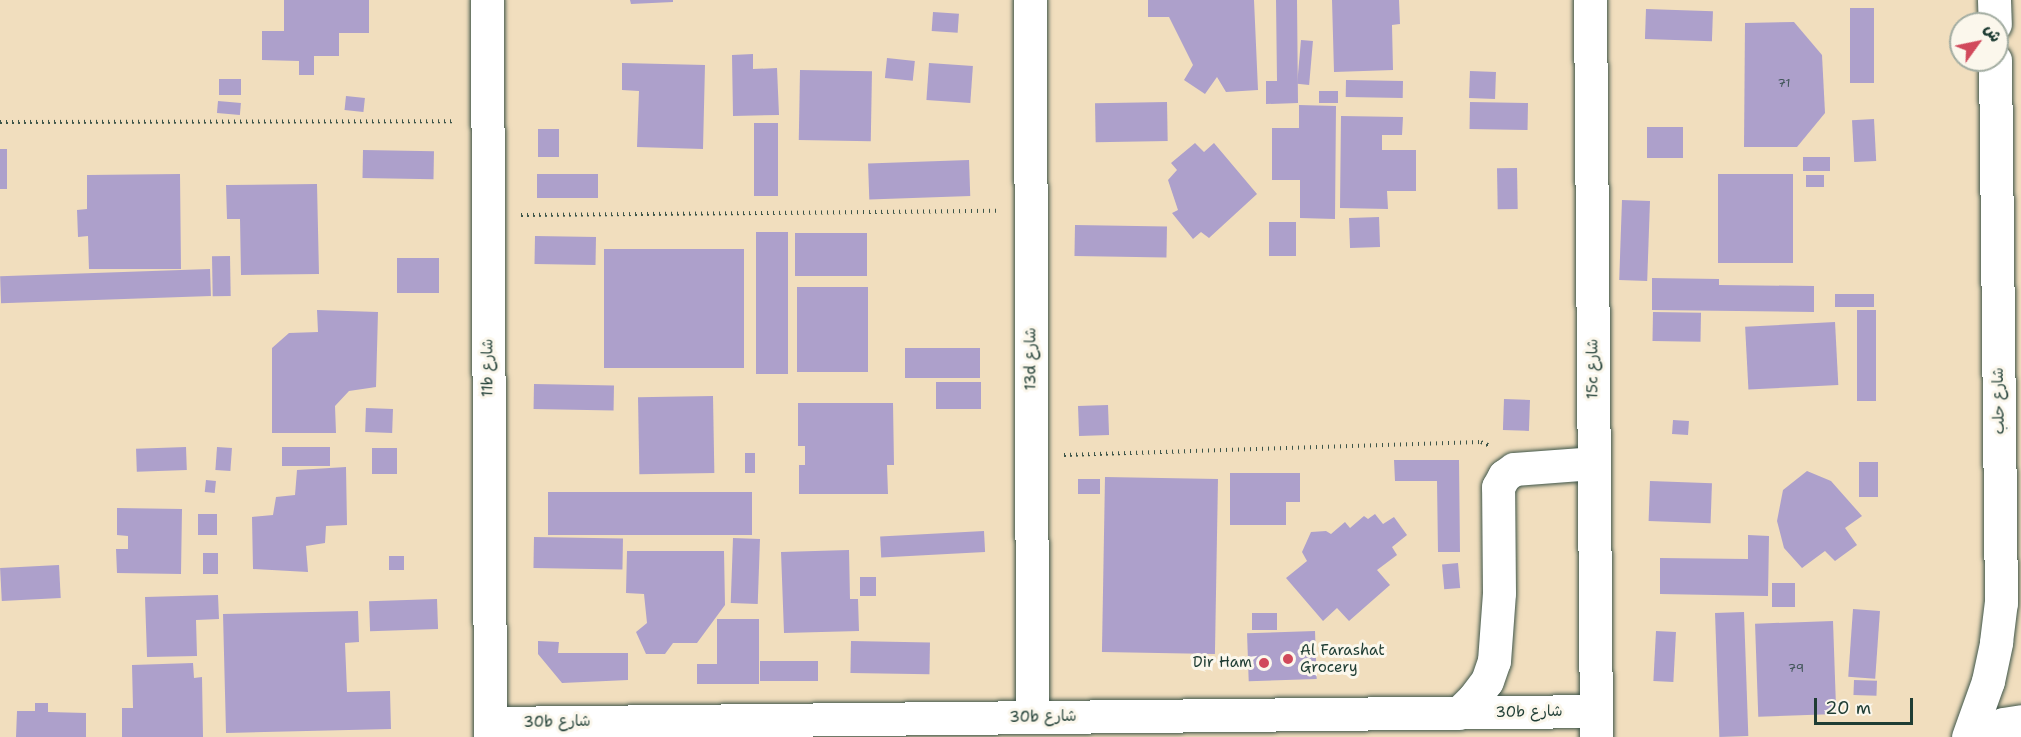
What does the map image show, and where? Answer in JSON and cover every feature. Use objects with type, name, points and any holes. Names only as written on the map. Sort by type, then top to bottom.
[{"type":"street","name":"11b شارع","points":[[487,0],[490,730]]},
{"type":"street","name":"13d شارع","points":[[1030,0],[1032,717]]},
{"type":"street","name":"15c شارع","points":[[1590,0],[1595,724]]},
{"type":"street","name":"شارع حلب","points":[[1968,737],[1988,681],[2001,603],[1995,72]]},
{"type":"street","points":[[1459,713],[1487,681],[1494,661],[1499,593],[1498,487],[1504,476],[1514,469],[1593,463]]},
{"type":"street","name":"30b شارع","points":[[490,730],[1032,717],[1459,713],[1595,724]]},
{"type":"street","points":[[1979,737],[2003,724],[2021,721]]},
{"type":"path","points":[[0,122],[487,120]]},
{"type":"path","points":[[488,215],[1031,210]]},
{"type":"path","points":[[1031,456],[1481,442],[1506,457],[1514,469]]},
{"type":"building","points":[[284,0],[369,0],[369,33],[339,33],[339,56],[314,56],[314,75],[299,75],[299,61],[262,60],[262,31],[284,31]]},
{"type":"building","points":[[630,0],[673,0],[673,2],[631,4]]},
{"type":"building","points":[[1148,0],[1254,0],[1258,90],[1226,92],[1217,77],[1205,94],[1184,80],[1193,65],[1169,17],[1148,17]]},
{"type":"building","points":[[1276,0],[1297,0],[1298,103],[1266,104],[1266,81],[1277,81]]},
{"type":"building","points":[[1332,0],[1399,0],[1400,24],[1392,25],[1393,70],[1334,72]]},
{"type":"building","points":[[1850,8],[1874,8],[1874,83],[1850,83]]},
{"type":"building","points":[[1646,9],[1713,11],[1712,41],[1645,39]]},
{"type":"building","points":[[933,12],[959,14],[958,33],[932,31]]},
{"type":"building","points":[[1794,22],[1822,55],[1825,113],[1797,147],[1744,147],[1745,23]]},
{"type":"building","points":[[1301,40],[1313,41],[1309,85],[1297,84]]},
{"type":"building","points":[[753,54],[753,69],[777,68],[779,115],[733,116],[732,55]]},
{"type":"building","points":[[887,58],[915,61],[913,81],[885,78]]},
{"type":"building","points":[[622,63],[705,65],[703,149],[637,147],[639,91],[622,90]]},
{"type":"building","points":[[929,63],[973,66],[970,103],[926,100]]},
{"type":"building","points":[[800,70],[872,71],[871,141],[799,140]]},
{"type":"building","points":[[1470,71],[1496,72],[1495,99],[1469,98]]},
{"type":"building","points":[[219,79],[241,79],[241,95],[219,95]]},
{"type":"building","points":[[1346,80],[1403,81],[1403,98],[1346,97]]},
{"type":"building","points":[[1319,91],[1338,91],[1338,103],[1319,103]]},
{"type":"building","points":[[346,96],[365,98],[363,112],[345,110]]},
{"type":"building","points":[[218,101],[241,103],[240,115],[217,113]]},
{"type":"building","points":[[1167,102],[1168,141],[1096,142],[1095,103]]},
{"type":"building","points":[[1470,102],[1528,103],[1528,130],[1470,129]]},
{"type":"building","points":[[1299,105],[1336,106],[1335,219],[1300,218],[1300,180],[1272,180],[1272,128],[1299,128]]},
{"type":"building","points":[[1341,116],[1403,117],[1402,135],[1382,135],[1382,150],[1416,150],[1416,191],[1387,191],[1388,209],[1340,208]]},
{"type":"building","points":[[1874,119],[1876,161],[1854,162],[1852,120]]},
{"type":"building","points":[[754,123],[778,123],[778,196],[754,196]]},
{"type":"building","points":[[1647,127],[1683,127],[1683,158],[1647,158]]},
{"type":"building","points":[[538,129],[559,129],[559,157],[538,157]]},
{"type":"building","points":[[1195,143],[1204,152],[1214,143],[1257,194],[1209,238],[1201,232],[1193,239],[1172,213],[1178,210],[1168,180],[1177,170],[1171,163]]},
{"type":"building","points":[[0,149],[7,149],[7,189],[0,189]]},
{"type":"building","points":[[363,150],[434,151],[434,179],[363,178]]},
{"type":"building","points":[[1803,157],[1830,157],[1830,171],[1803,171]]},
{"type":"building","points":[[969,160],[970,196],[869,200],[868,164]]},
{"type":"building","points":[[1497,168],[1517,168],[1518,209],[1498,209]]},
{"type":"building","points":[[180,174],[181,269],[89,269],[88,236],[78,237],[77,210],[87,209],[87,175]]},
{"type":"building","points":[[537,174],[598,174],[598,198],[537,198]]},
{"type":"building","points":[[1718,174],[1793,174],[1793,263],[1718,263]]},
{"type":"building","points":[[1806,175],[1824,175],[1824,187],[1806,187]]},
{"type":"building","points":[[317,184],[319,274],[241,275],[240,219],[227,219],[226,185]]},
{"type":"building","points":[[1622,200],[1650,201],[1647,281],[1619,280]]},
{"type":"building","points":[[1379,217],[1380,247],[1350,248],[1349,218]]},
{"type":"building","points":[[1269,222],[1296,222],[1296,256],[1269,256]]},
{"type":"building","points":[[1075,225],[1167,227],[1166,258],[1074,256]]},
{"type":"building","points":[[756,232],[788,232],[788,374],[756,374]]},
{"type":"building","points":[[795,233],[867,233],[867,276],[795,276]]},
{"type":"building","points":[[535,236],[596,237],[596,265],[535,264]]},
{"type":"building","points":[[604,249],[744,249],[744,368],[604,368]]},
{"type":"building","points":[[212,256],[230,256],[231,296],[213,296]]},
{"type":"building","points":[[397,258],[439,258],[439,293],[397,293]]},
{"type":"building","points":[[210,269],[211,296],[1,303],[0,276]]},
{"type":"building","points":[[1652,278],[1719,279],[1719,285],[1814,286],[1814,312],[1652,310]]},
{"type":"building","points":[[797,287],[868,287],[868,372],[797,372]]},
{"type":"building","points":[[1835,294],[1874,294],[1874,307],[1835,307]]},
{"type":"building","points":[[317,310],[378,312],[376,387],[349,391],[335,406],[336,433],[272,433],[272,348],[289,333],[318,332]]},
{"type":"building","points":[[1857,310],[1876,310],[1876,401],[1857,401]]},
{"type":"building","points":[[1653,312],[1701,313],[1700,342],[1652,341]]},
{"type":"building","points":[[1835,322],[1838,385],[1748,390],[1745,327]]},
{"type":"building","points":[[905,348],[980,348],[980,378],[905,378]]},
{"type":"building","points":[[936,382],[981,382],[981,409],[936,409]]},
{"type":"building","points":[[534,384],[614,385],[614,410],[534,409]]},
{"type":"building","points":[[713,396],[714,473],[639,474],[638,397]]},
{"type":"building","points":[[1504,399],[1530,400],[1529,431],[1503,430]]},
{"type":"building","points":[[798,403],[893,403],[894,465],[887,465],[888,494],[799,494],[799,465],[805,465],[805,446],[798,446]]},
{"type":"building","points":[[1108,405],[1109,435],[1079,436],[1078,406]]},
{"type":"building","points":[[366,408],[393,409],[392,433],[365,432]]},
{"type":"building","points":[[1673,420],[1689,421],[1688,435],[1672,434]]},
{"type":"building","points":[[186,447],[187,470],[137,472],[136,449]]},
{"type":"building","points":[[217,447],[232,448],[230,471],[215,470]]},
{"type":"building","points":[[282,447],[330,447],[330,466],[282,466]]},
{"type":"building","points":[[372,448],[397,448],[397,474],[372,474]]},
{"type":"building","points":[[745,453],[755,453],[755,473],[745,473]]},
{"type":"building","points":[[1394,460],[1459,460],[1460,552],[1438,552],[1437,481],[1395,481]]},
{"type":"building","points":[[1859,462],[1878,462],[1878,497],[1859,497]]},
{"type":"building","points":[[346,467],[347,525],[326,526],[325,543],[306,546],[308,572],[253,569],[252,517],[273,515],[276,497],[295,495],[297,470]]},
{"type":"building","points":[[1807,471],[1831,481],[1862,516],[1845,528],[1857,545],[1835,561],[1825,551],[1802,568],[1784,548],[1777,521],[1783,490]]},
{"type":"building","points":[[1230,473],[1300,473],[1300,502],[1286,502],[1286,525],[1230,525]]},
{"type":"building","points":[[1105,477],[1218,479],[1215,654],[1102,652]]},
{"type":"building","points":[[1078,479],[1100,479],[1100,494],[1078,494]]},
{"type":"building","points":[[206,480],[216,481],[215,493],[205,492]]},
{"type":"building","points":[[1650,481],[1712,483],[1711,523],[1649,521]]},
{"type":"building","points":[[548,492],[752,492],[752,535],[548,535]]},
{"type":"building","points":[[117,508],[182,509],[181,574],[117,573],[116,549],[128,549],[128,536],[117,535]]},
{"type":"building","points":[[198,514],[217,514],[217,535],[198,535]]},
{"type":"building","points":[[1375,514],[1383,524],[1394,517],[1407,535],[1392,547],[1397,555],[1377,570],[1390,585],[1349,621],[1337,608],[1323,621],[1286,578],[1307,561],[1302,552],[1311,532],[1326,531],[1331,534],[1345,522],[1350,528],[1364,516],[1368,519]]},
{"type":"building","points":[[984,531],[985,552],[881,557],[880,536]]},
{"type":"building","points":[[1748,535],[1769,536],[1768,596],[1660,594],[1660,558],[1748,559]]},
{"type":"building","points":[[534,537],[623,539],[622,570],[533,568]]},
{"type":"building","points":[[733,538],[760,539],[758,604],[731,603]]},
{"type":"building","points":[[849,550],[850,599],[858,599],[859,631],[784,633],[781,552]]},
{"type":"building","points":[[627,551],[724,551],[725,605],[697,643],[673,643],[665,654],[646,654],[636,632],[647,623],[644,594],[626,593]]},
{"type":"building","points":[[203,553],[218,553],[218,574],[203,574]]},
{"type":"building","points":[[389,556],[404,556],[404,570],[389,570]]},
{"type":"building","points":[[1458,563],[1460,588],[1444,589],[1442,564]]},
{"type":"building","points":[[59,565],[61,598],[2,601],[0,568]]},
{"type":"building","points":[[860,577],[876,577],[876,596],[860,596]]},
{"type":"building","points":[[1772,583],[1795,583],[1795,607],[1772,607]]},
{"type":"building","points":[[218,595],[219,619],[196,620],[197,656],[147,657],[145,597]]},
{"type":"building","points":[[437,599],[438,629],[370,631],[369,601]]},
{"type":"building","points":[[1853,609],[1880,611],[1875,679],[1848,677]]},
{"type":"building","points":[[358,611],[359,642],[345,643],[347,692],[390,691],[391,729],[226,733],[223,614]]},
{"type":"building","points":[[1744,612],[1748,736],[1719,737],[1715,613]]},
{"type":"building","points":[[1252,613],[1277,613],[1277,630],[1252,630]]},
{"type":"building","points":[[717,619],[759,619],[759,684],[697,684],[697,664],[717,664]]},
{"type":"building","points":[[1833,621],[1836,714],[1758,717],[1755,624]]},
{"type":"building","points":[[1315,631],[1317,679],[1249,681],[1247,633]]},
{"type":"building","points":[[1656,631],[1676,632],[1673,682],[1653,681]]},
{"type":"building","points":[[538,641],[559,642],[558,653],[628,653],[628,680],[562,683],[538,654]]},
{"type":"building","points":[[851,641],[930,642],[929,674],[850,673]]},
{"type":"building","points":[[760,661],[818,661],[818,681],[760,681]]},
{"type":"building","points":[[193,663],[194,678],[202,677],[203,737],[122,737],[122,708],[133,708],[132,665]]},
{"type":"building","points":[[1854,680],[1877,681],[1876,696],[1853,695]]},
{"type":"building","points":[[35,703],[48,703],[48,712],[86,713],[86,737],[16,737],[17,711],[35,711]]},
{"type":"place","name":"Al Farashat Grocery","points":[[1288,659]]},
{"type":"place","name":"Dir Ham","points":[[1264,663]]}]
